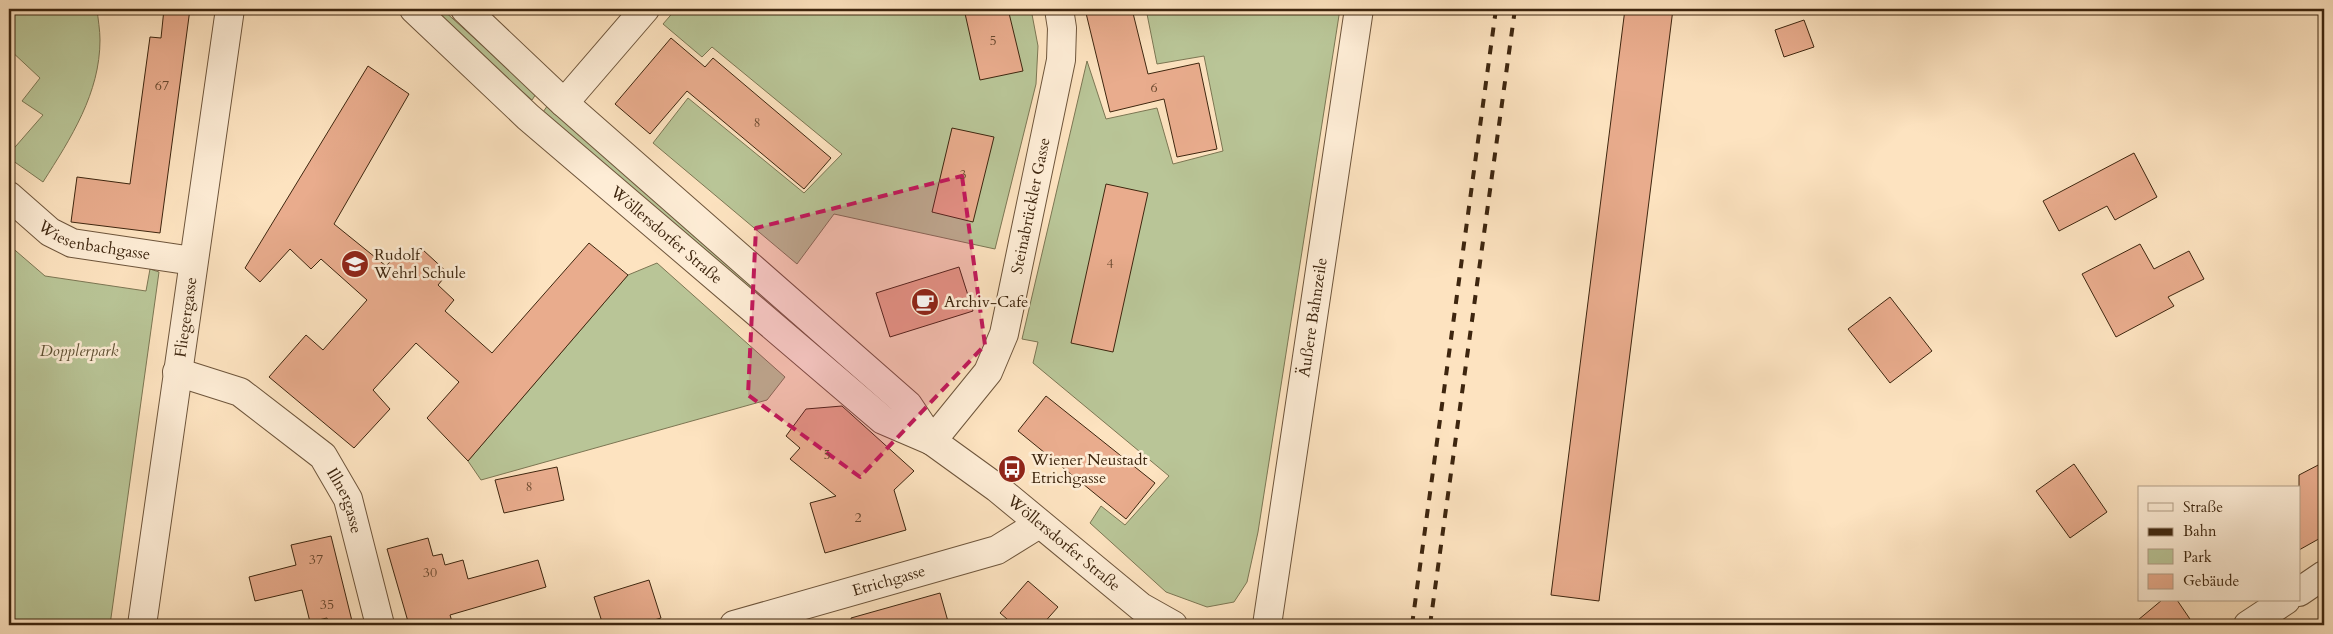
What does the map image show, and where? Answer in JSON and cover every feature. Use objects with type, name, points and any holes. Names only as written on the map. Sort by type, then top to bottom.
[{"type":"street","name":"Fliegergasse","points":[[142,625],[230,9]]},
{"type":"street","name":"Wöllersdorfer Straße","points":[[414,9],[528,117],[883,420],[932,441],[997,488],[1141,607],[1173,625]]},
{"type":"street","name":"Wöllersdorfer Straße","points":[[465,9],[564,104],[908,405],[932,441]]},
{"type":"street","points":[[564,104],[645,9]]},
{"type":"street","name":"Steinabrückler Gasse","points":[[932,441],[988,372],[1004,334],[1061,60],[1062,28],[1059,9]]},
{"type":"street","name":"Äußere Bahnzeile","points":[[1267,625],[1359,9]]},
{"type":"street","name":"Wiesenbachgasse","points":[[9,196],[50,232],[72,243],[193,261]]},
{"type":"street","name":"Illnergasse","points":[[177,372],[240,392],[323,456],[348,499],[380,625]]},
{"type":"street","name":"Etrichgasse","points":[[734,625],[997,550],[1039,524]]},
{"type":"street","points":[[2300,591],[2324,575]]},
{"type":"street","points":[[2248,625],[2283,602]]},
{"type":"highlighted area","points":[[962,176],[985,345],[860,477],[748,395],[756,228]]},
{"type":"green space","points":[[9,9],[97,9],[100,36],[99,60],[95,78],[89,97],[73,132],[43,182],[9,158],[9,154],[43,115],[22,101],[40,78],[9,49]]},
{"type":"green space","points":[[430,9],[442,9],[536,94],[532,100]]},
{"type":"green space","points":[[676,9],[1031,9],[1038,46],[1036,84],[995,249],[834,214],[797,264],[653,143],[688,98],[804,193],[842,154],[712,47],[702,57],[663,24]]},
{"type":"green space","points":[[1146,9],[1340,9],[1258,532],[1247,582],[1234,602],[1207,607],[1166,592],[1090,523],[1101,506],[1125,525],[1169,476],[1033,363],[1038,342],[1022,339],[1087,61],[1106,119],[1157,108],[1173,164],[1223,151],[1204,56],[1157,64]]},
{"type":"green space","points":[[548,105],[900,415],[898,418],[543,112]]},
{"type":"green space","name":"Dopplerpark","points":[[9,245],[45,276],[146,291],[150,269],[159,272],[110,625],[9,625]]},
{"type":"green space","points":[[657,263],[785,377],[767,400],[481,480],[468,461],[628,275]]},
{"type":"building","points":[[164,9],[190,9],[160,233],[71,222],[77,177],[130,184],[150,37],[161,38]]},
{"type":"building","points":[[964,9],[1008,9],[1023,71],[980,80]]},
{"type":"building","points":[[1085,9],[1132,9],[1148,74],[1199,63],[1217,149],[1177,157],[1164,99],[1110,112]]},
{"type":"building","points":[[1625,9],[1673,9],[1599,601],[1551,595]]},
{"type":"building","points":[[1804,20],[1814,47],[1784,57],[1775,30]]},
{"type":"building","points":[[671,38],[705,67],[713,58],[831,158],[804,189],[687,91],[650,134],[615,104]]},
{"type":"building","name":"Rudolf Wehrl Schule","points":[[368,66],[409,94],[334,224],[386,266],[399,252],[412,261],[423,250],[448,273],[438,285],[454,300],[445,311],[492,353],[589,243],[628,275],[468,461],[427,418],[459,382],[416,343],[373,390],[390,409],[354,448],[269,377],[306,335],[323,350],[367,300],[321,259],[311,269],[290,249],[260,282],[245,268]]},
{"type":"building","points":[[952,128],[994,137],[973,222],[932,212]]},
{"type":"building","points":[[2134,153],[2157,197],[2115,220],[2107,206],[2059,231],[2043,201]]},
{"type":"building","points":[[1106,184],[1148,193],[1113,352],[1071,343]]},
{"type":"building","points":[[2140,244],[2154,269],[2189,251],[2204,279],[2168,297],[2174,306],[2116,337],[2082,274]]},
{"type":"building","name":"Archiv-Cafe","points":[[959,267],[973,311],[890,337],[876,293]]},
{"type":"building","points":[[1890,297],[1932,351],[1890,383],[1848,329]]},
{"type":"building","points":[[1046,396],[1155,483],[1126,519],[1018,431]]},
{"type":"building","points":[[842,406],[914,471],[894,490],[906,530],[825,553],[810,503],[836,496],[790,459],[800,448],[786,436],[806,409]]},
{"type":"building","points":[[2324,462],[2324,536],[2300,549],[2300,486],[2299,475]]},
{"type":"building","points":[[2074,464],[2107,512],[2070,538],[2036,491]]},
{"type":"building","points":[[557,467],[564,500],[504,513],[495,480]]},
{"type":"building","points":[[331,536],[353,625],[329,625],[327,618],[310,622],[302,590],[255,601],[249,577],[296,565],[291,545]]},
{"type":"building","points":[[428,538],[433,556],[442,554],[445,565],[463,560],[468,579],[538,560],[546,587],[450,615],[453,625],[409,625],[387,549]]},
{"type":"building","points":[[649,580],[661,618],[637,625],[603,625],[594,597]]},
{"type":"building","points":[[1028,581],[1058,607],[1042,625],[1014,625],[1000,613]]},
{"type":"building","points":[[940,593],[949,625],[852,625],[851,618]]},
{"type":"building","points":[[2160,602],[2178,602],[2194,625],[2132,625]]},
{"type":"railway","points":[[1412,625],[1496,9]]},
{"type":"railway","points":[[1430,625],[1515,9]]},
{"type":"place","name":"Rudolf Wehrl Schule","points":[[355,264]]},
{"type":"place","name":"Archiv-Cafe","points":[[925,302]]},
{"type":"place","name":"Wiener Neustadt Etrichgasse","points":[[1012,469]]}]
